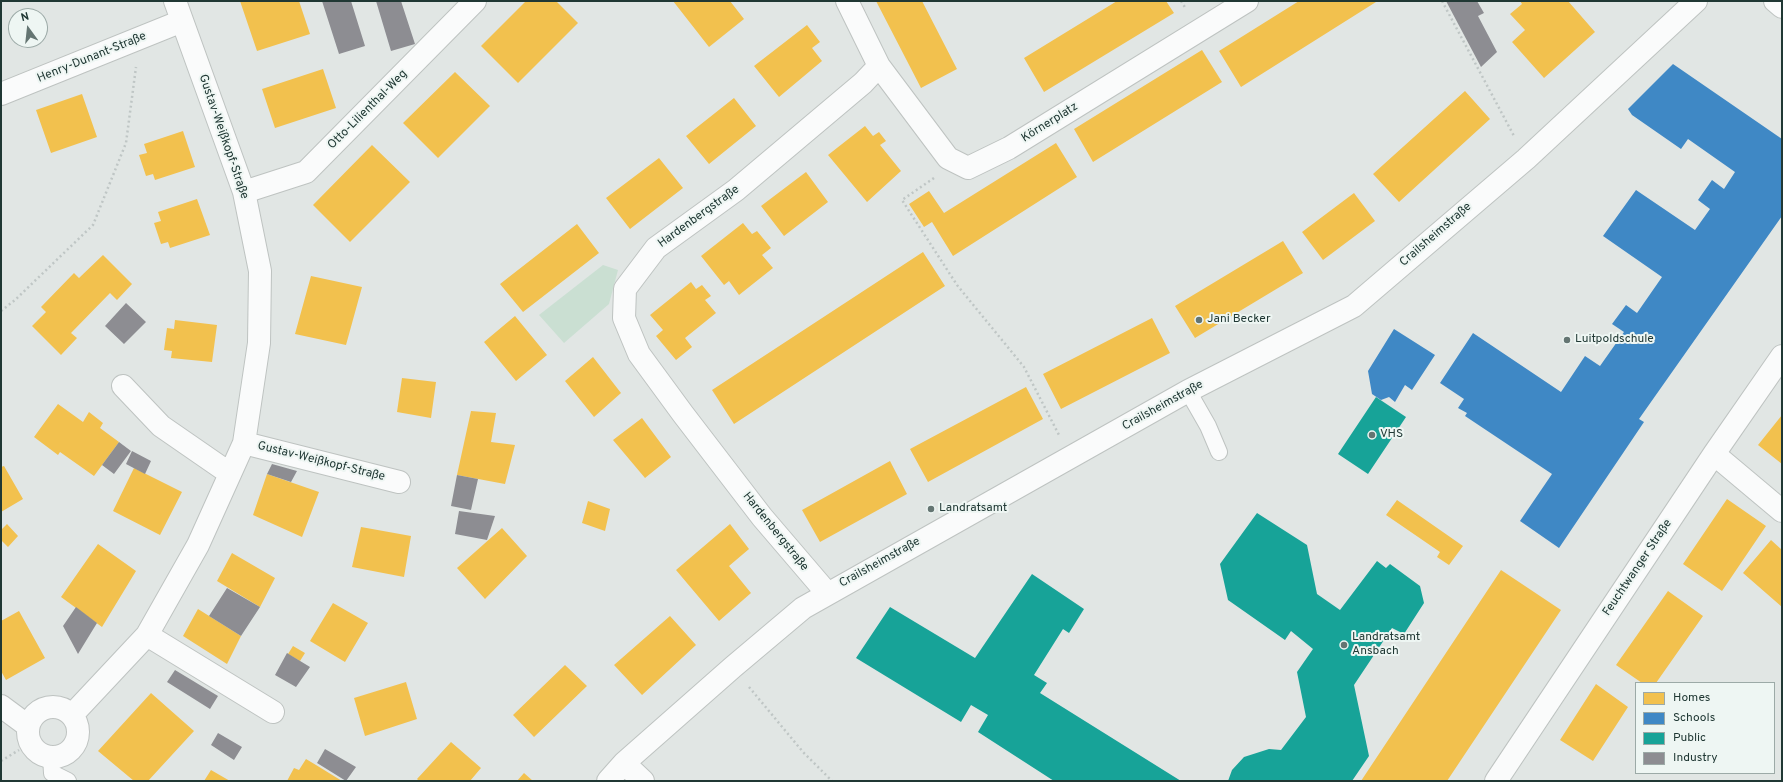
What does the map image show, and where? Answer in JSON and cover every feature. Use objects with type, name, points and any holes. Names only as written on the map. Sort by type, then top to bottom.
[{"type":"street","name":"Gustav-Weißkopf-Straße","points":[[72,715],[147,635],[198,545],[229,473],[244,443],[258,343],[260,271],[244,192],[175,1]]},
{"type":"street","name":"Otto-Lilienthal-Weg","points":[[244,192],[306,172],[475,1]]},
{"type":"street","points":[[847,1],[879,66],[948,158],[957,162]]},
{"type":"street","name":"Körnerplatz","points":[[957,162],[968,168],[1009,148],[1246,1]]},
{"type":"street","name":"Crailsheimstraße","points":[[608,781],[624,763],[732,667],[803,608],[827,593],[1188,391],[1354,306],[1526,158],[1696,1]]},
{"type":"street","points":[[1775,1],[1782,8]]},
{"type":"street","name":"Henry-Dunant-Straße","points":[[1,94],[182,21]]},
{"type":"street","name":"Hardenbergstraße","points":[[827,593],[762,517],[639,354],[624,318],[625,289],[656,248],[736,190],[863,83],[879,66]]},
{"type":"street","name":"Feuchtwanger Straße","points":[[1496,781],[1714,454],[1782,356]]},
{"type":"street","points":[[123,386],[161,426],[229,473]]},
{"type":"street","name":"Gustav-Weißkopf-Straße","points":[[244,443],[399,482]]},
{"type":"street","points":[[1714,454],[1782,511]]},
{"type":"street","points":[[147,635],[273,712]]},
{"type":"street","points":[[1,706],[29,735],[39,753],[51,757],[60,756],[74,747],[78,731],[77,722],[65,709],[56,706],[47,707],[38,711],[31,717],[29,735]]},
{"type":"street","points":[[624,763],[643,781]]},
{"type":"lane","points":[[1188,391],[1208,426],[1219,452]]},
{"type":"lane","points":[[51,757],[52,773],[68,781]]},
{"type":"path","points":[[1442,1],[1526,158]]},
{"type":"path","points":[[1,311],[15,300],[92,225],[126,143],[140,39]]},
{"type":"path","points":[[957,162],[902,200],[957,285],[1024,367],[1070,457]]},
{"type":"path","points":[[732,667],[802,752],[832,781]]},
{"type":"path","points":[[1,761],[29,735]]},
{"type":"green space","points":[[603,265],[618,270],[609,304],[564,343],[539,315]]},
{"type":"building: Homes","points":[[240,1],[299,1],[310,34],[257,51]]},
{"type":"building: Homes","points":[[526,1],[556,1],[578,23],[518,83],[481,46]]},
{"type":"building: Homes","points":[[673,1],[730,1],[744,19],[709,47]]},
{"type":"building: Homes","points":[[876,1],[922,1],[957,69],[921,88]]},
{"type":"building: Homes","points":[[1117,1],[1166,1],[1174,13],[1044,92],[1024,58]]},
{"type":"building: Homes","points":[[1299,1],[1376,2],[1241,87],[1219,51]]},
{"type":"building: Homes","points":[[1520,1],[1568,1],[1595,32],[1544,78],[1512,42],[1525,30],[1510,14],[1522,4]]},
{"type":"building: Homes","points":[[807,25],[820,42],[812,48],[822,61],[779,97],[754,66]]},
{"type":"building: Homes","points":[[1202,50],[1222,82],[1093,162],[1074,129]]},
{"type":"building: Homes","points":[[323,69],[336,108],[275,128],[262,89]]},
{"type":"building: Homes","points":[[455,72],[490,106],[438,158],[403,123]]},
{"type":"building: Homes","points":[[1465,91],[1490,119],[1399,202],[1373,174]]},
{"type":"building: Homes","points":[[82,94],[97,137],[51,153],[36,110]]},
{"type":"building: Homes","points":[[734,98],[756,126],[709,164],[686,136]]},
{"type":"building: Homes","points":[[865,126],[873,136],[879,132],[886,141],[880,145],[901,171],[867,202],[828,155]]},
{"type":"building: Homes","points":[[183,131],[195,167],[155,180],[153,174],[146,176],[139,155],[147,153],[144,144]]},
{"type":"building: Homes","points":[[1056,143],[1077,177],[953,256],[932,222],[924,227],[909,204],[929,191],[944,213]]},
{"type":"building: Homes","points":[[372,145],[410,182],[350,242],[313,205]]},
{"type":"building: Homes","points":[[659,158],[683,188],[630,229],[606,198]]},
{"type":"building: Homes","points":[[806,172],[828,202],[784,236],[761,206]]},
{"type":"building: Homes","points":[[1354,193],[1375,221],[1323,260],[1302,232]]},
{"type":"building: Homes","points":[[197,199],[210,235],[170,248],[168,242],[161,244],[154,223],[161,221],[158,212]]},
{"type":"building: Homes","points":[[743,223],[752,234],[757,231],[771,248],[762,255],[773,268],[739,295],[729,281],[724,285],[701,256]]},
{"type":"building: Homes","points":[[577,224],[599,253],[523,312],[500,284]]},
{"type":"building: Homes","points":[[1283,241],[1303,273],[1195,338],[1175,306]]},
{"type":"building: Homes","points":[[923,252],[945,286],[734,424],[712,390]]},
{"type":"building: Homes","points":[[103,255],[132,284],[117,300],[110,293],[71,333],[77,338],[61,355],[32,326],[46,312],[41,307],[74,273],[79,278]]},
{"type":"building: Homes","points":[[311,276],[362,287],[346,345],[295,334]]},
{"type":"building: Homes","points":[[691,282],[696,289],[702,285],[711,296],[705,300],[716,313],[685,338],[692,347],[676,360],[656,336],[663,330],[650,315]]},
{"type":"building: Homes","points":[[515,316],[547,355],[516,381],[484,342]]},
{"type":"building: Homes","points":[[1152,318],[1170,353],[1061,409],[1043,374]]},
{"type":"building: Homes","points":[[175,320],[217,325],[212,362],[171,358],[172,351],[164,350],[167,328],[174,329]]},
{"type":"building: Homes","points":[[593,357],[621,393],[594,417],[565,381]]},
{"type":"building: Homes","points":[[402,378],[436,382],[431,418],[397,412]]},
{"type":"building: Homes","points":[[1026,387],[1043,419],[928,482],[910,449]]},
{"type":"building: Homes","points":[[58,404],[83,422],[89,412],[103,423],[100,428],[119,442],[94,476],[60,452],[58,455],[34,437]]},
{"type":"building: Homes","points":[[471,411],[496,413],[491,442],[515,445],[505,484],[457,475]]},
{"type":"building: Homes","points":[[1782,415],[1782,464],[1758,445]]},
{"type":"building: Homes","points":[[642,418],[671,457],[645,478],[613,440]]},
{"type":"building: Homes","points":[[890,461],[907,494],[820,542],[802,510]]},
{"type":"building: Homes","points":[[4,466],[23,499],[1,512],[1,467]]},
{"type":"building: Homes","points":[[134,468],[182,492],[160,535],[113,511]]},
{"type":"building: Homes","points":[[267,474],[319,492],[302,537],[253,515]]},
{"type":"building: Homes","points":[[1727,499],[1766,526],[1722,591],[1683,564]]},
{"type":"building: Homes","points":[[1397,500],[1463,546],[1449,565],[1437,557],[1440,552],[1386,515]]},
{"type":"building: Homes","points":[[588,501],[610,509],[605,531],[582,523]]},
{"type":"building: Homes","points":[[7,524],[18,536],[8,547],[1,540],[1,530]]},
{"type":"building: Homes","points":[[730,524],[749,549],[729,566],[751,593],[719,621],[676,570]]},
{"type":"building: Homes","points":[[361,527],[411,536],[404,577],[352,567]]},
{"type":"building: Homes","points":[[502,528],[527,556],[485,599],[457,568]]},
{"type":"building: Homes","points":[[1771,540],[1782,550],[1782,607],[1743,573]]},
{"type":"building: Homes","points":[[98,544],[136,571],[102,627],[61,597]]},
{"type":"building: Homes","points":[[232,553],[275,578],[260,607],[217,581]]},
{"type":"building: Homes","points":[[1501,570],[1561,610],[1447,781],[1361,781]]},
{"type":"building: Homes","points":[[1668,591],[1703,616],[1657,682],[1641,682],[1616,665]]},
{"type":"building: Homes","points":[[333,603],[368,623],[345,662],[310,641]]},
{"type":"building: Homes","points":[[198,609],[241,636],[227,664],[183,636]]},
{"type":"building: Homes","points":[[19,611],[45,658],[6,680],[1,671],[1,621]]},
{"type":"building: Homes","points":[[670,616],[696,645],[642,695],[614,665]]},
{"type":"building: Homes","points":[[293,646],[305,653],[300,661],[288,654]]},
{"type":"building: Homes","points":[[565,665],[587,686],[534,737],[513,715]]},
{"type":"building: Homes","points":[[406,682],[417,719],[365,736],[354,698]]},
{"type":"building: Homes","points":[[1596,684],[1628,707],[1593,761],[1560,740]]},
{"type":"building: Homes","points":[[151,693],[194,731],[148,781],[134,781],[98,751]]},
{"type":"building: Homes","points":[[451,742],[481,768],[470,781],[419,781],[417,779]]},
{"type":"building: Homes","points":[[306,759],[342,781],[287,781],[294,768],[299,770]]},
{"type":"building: Homes","points":[[211,770],[230,781],[204,781]]},
{"type":"building: Homes","points":[[524,773],[533,781],[517,781]]},
{"type":"building: Schools","points":[[1673,64],[1782,139],[1782,216],[1639,419],[1644,422],[1559,548],[1520,521],[1552,474],[1465,416],[1467,413],[1458,408],[1464,399],[1440,383],[1473,333],[1561,392],[1585,356],[1600,366],[1624,332],[1612,324],[1626,305],[1637,313],[1662,277],[1603,236],[1636,190],[1695,230],[1710,209],[1698,200],[1712,180],[1724,189],[1735,172],[1688,139],[1681,149],[1632,115],[1628,109]]},
{"type":"building: Schools","points":[[1394,329],[1435,355],[1412,390],[1405,385],[1395,402],[1389,397],[1381,400],[1372,394],[1368,371]]},
{"type":"building: Public","name":"VHS","points":[[1376,397],[1406,417],[1368,474],[1338,454]]},
{"type":"building: Public","name":"Landratsamt Ansbach","points":[[1257,513],[1307,545],[1317,594],[1340,610],[1377,561],[1386,568],[1390,564],[1420,586],[1424,603],[1404,634],[1392,628],[1354,685],[1369,756],[1352,781],[1228,781],[1232,770],[1244,757],[1269,749],[1281,750],[1306,717],[1297,672],[1313,649],[1291,631],[1285,640],[1228,600],[1220,564]]},
{"type":"building: Public","points":[[1032,574],[1084,609],[1069,633],[1063,629],[1034,675],[1047,683],[1040,693],[1181,781],[1054,781],[978,732],[988,715],[971,705],[961,722],[856,658],[890,607],[975,658]]},
{"type":"building: Industry","points":[[322,1],[351,1],[365,46],[339,54]]},
{"type":"building: Industry","points":[[376,1],[401,1],[415,44],[391,51]]},
{"type":"building: Industry","points":[[1446,1],[1477,1],[1484,13],[1478,16],[1497,52],[1481,67]]},
{"type":"building: Industry","points":[[126,303],[146,322],[124,344],[105,326]]},
{"type":"building: Industry","points":[[119,442],[131,451],[114,474],[102,465]]},
{"type":"building: Industry","points":[[132,451],[151,461],[145,474],[126,464]]},
{"type":"building: Industry","points":[[272,464],[297,471],[291,482],[267,474]]},
{"type":"building: Industry","points":[[457,475],[478,479],[471,510],[451,506]]},
{"type":"building: Industry","points":[[459,511],[495,516],[487,540],[455,534]]},
{"type":"building: Industry","points":[[227,588],[260,607],[241,636],[209,616]]},
{"type":"building: Industry","points":[[76,607],[97,623],[78,654],[63,626]]},
{"type":"building: Industry","points":[[287,653],[310,667],[296,687],[275,675]]},
{"type":"building: Industry","points":[[175,670],[218,696],[210,709],[167,682]]},
{"type":"building: Industry","points":[[218,733],[242,747],[234,760],[211,745]]},
{"type":"building: Industry","points":[[325,749],[356,767],[346,781],[317,763]]},
{"type":"place","name":"Jani Becker","points":[[1199,320]]},
{"type":"place","name":"Luitpoldschule","points":[[1567,340]]},
{"type":"place","name":"VHS","points":[[1372,435]]},
{"type":"place","name":"Landratsamt","points":[[931,509]]},
{"type":"place","name":"Landratsamt Ansbach","points":[[1344,645]]}]
